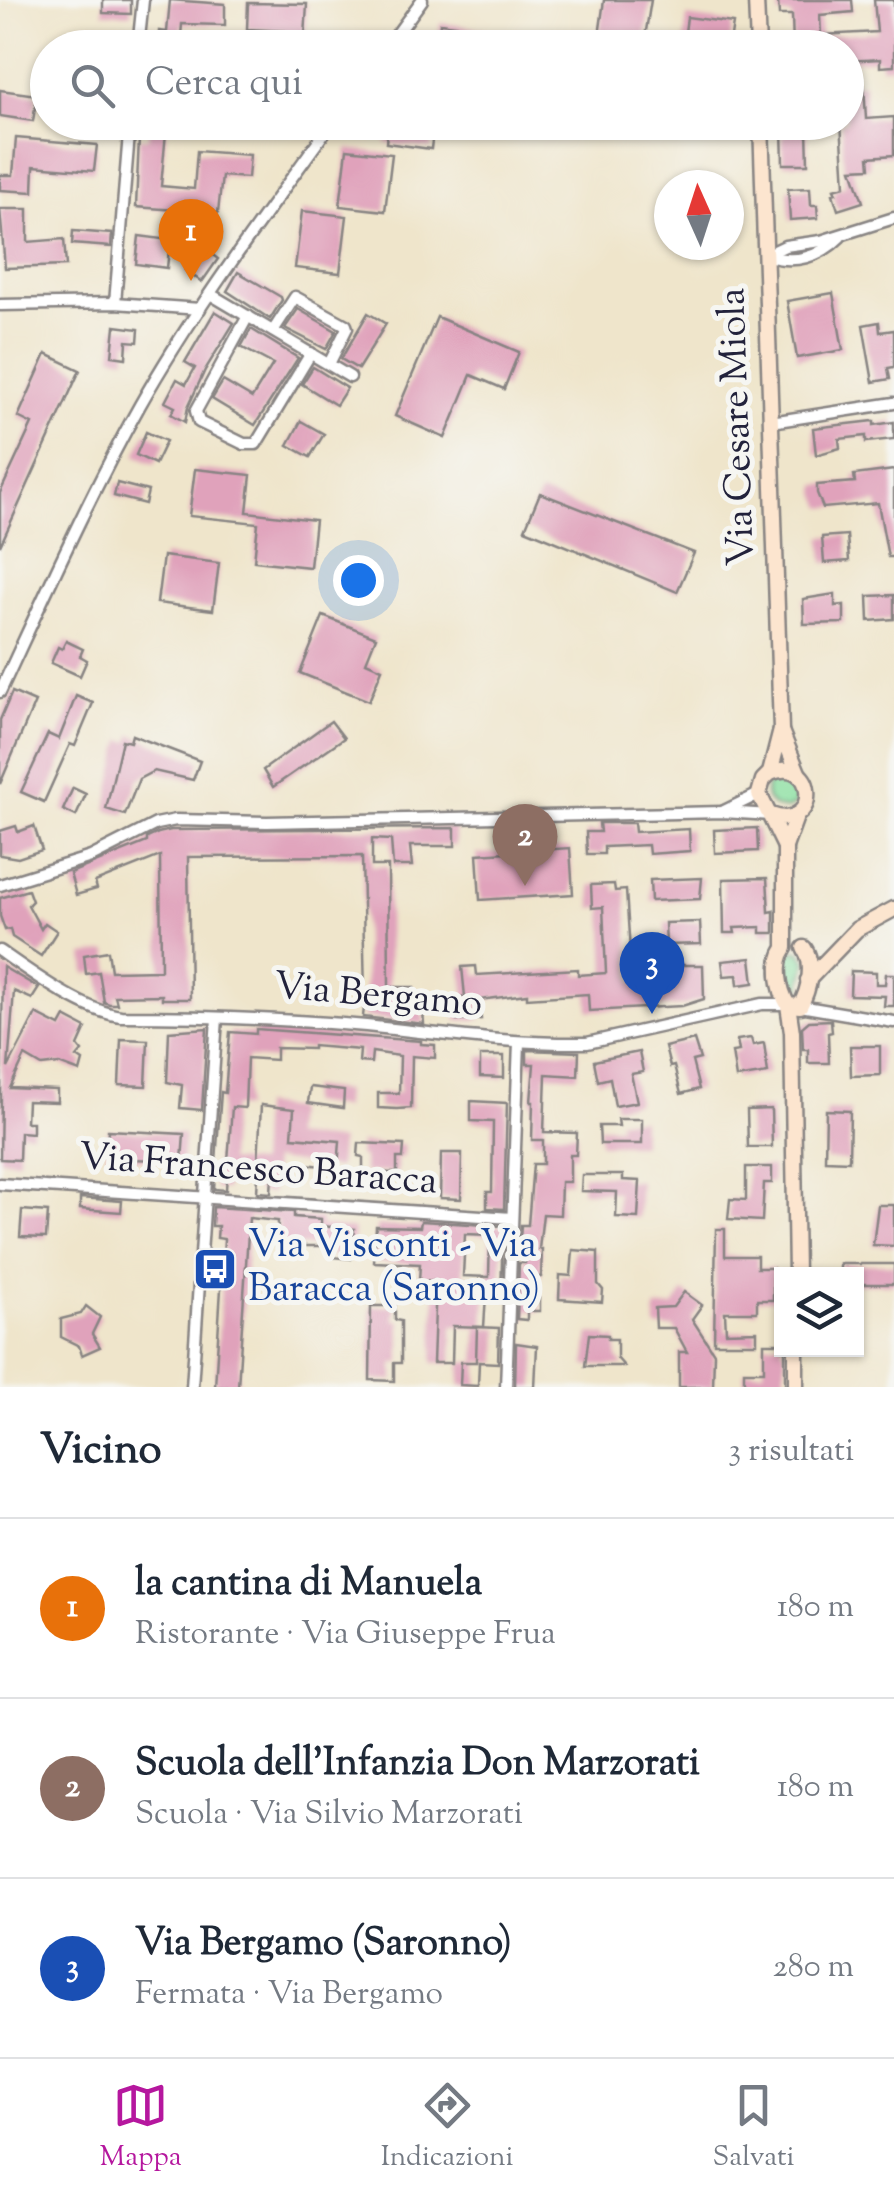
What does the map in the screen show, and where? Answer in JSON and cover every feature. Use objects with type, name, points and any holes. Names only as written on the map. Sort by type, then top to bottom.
[{"type":"street","points":[[140,30],[143,0]]},
{"type":"street","points":[[400,30],[422,0]]},
{"type":"street","points":[[756,0],[757,30]]},
{"type":"street","points":[[115,304],[129,140]]},
{"type":"street","points":[[0,692],[91,495],[182,337],[319,140]]},
{"type":"street","name":"Via Cesare Miola","points":[[762,140],[781,730],[770,774],[763,780],[759,794],[785,847]]},
{"type":"street","points":[[766,255],[788,260],[804,258],[827,250],[844,232],[894,218]]},
{"type":"street","points":[[210,294],[350,377]]},
{"type":"street","points":[[273,331],[295,297],[346,325],[348,328],[329,364]]},
{"type":"street","points":[[0,305],[200,308]]},
{"type":"street","points":[[168,306],[178,315],[182,337]]},
{"type":"street","points":[[248,316],[196,411],[199,422],[244,444],[256,444],[310,353]]},
{"type":"street","points":[[772,422],[894,403]]},
{"type":"street","name":"Via Cesare Miola","points":[[781,730],[808,795],[785,847],[786,904],[797,947]]},
{"type":"street","points":[[770,774],[786,770],[799,775]]},
{"type":"street","points":[[723,812],[759,794]]},
{"type":"street","points":[[0,886],[91,857],[156,824],[176,820],[287,822],[723,812],[783,818],[797,814]]},
{"type":"street","points":[[798,999],[844,942],[868,921],[894,909]]},
{"type":"street","points":[[798,999],[782,988],[778,962],[797,947],[844,942]]},
{"type":"street","points":[[796,1267],[792,1032],[810,957],[797,947]]},
{"type":"street","name":"Via Bergamo","points":[[0,951],[5,960],[110,1014],[349,1025],[519,1042],[586,1043],[798,999],[830,1011],[894,1022]]},
{"type":"street","name":"Via Bergamo","points":[[762,1004],[782,988]]},
{"type":"street","points":[[192,1387],[218,1018]]},
{"type":"street","points":[[506,1387],[519,1042]]},
{"type":"street","name":"Via Francesco Baracca","points":[[0,1184],[512,1218]]},
{"type":"street","points":[[796,1357],[796,1387]]},
{"type":"green space","points":[[783,775],[795,780],[800,792],[795,804],[783,809],[771,804],[766,792],[771,780]]},
{"type":"green space","points":[[791,951],[800,951],[807,961],[798,998],[787,995],[784,959]]},
{"type":"building","points":[[103,0],[131,0],[131,14],[103,13]]},
{"type":"building","points":[[170,0],[225,4],[225,25],[182,24],[182,30],[167,30]]},
{"type":"building","points":[[604,0],[651,0],[646,30],[600,30]]},
{"type":"building","points":[[778,0],[852,0],[853,12],[820,15],[821,30],[792,30],[792,15],[779,15]]},
{"type":"building","points":[[874,0],[894,0],[894,66],[880,67],[880,59],[864,60],[864,33],[877,32]]},
{"type":"building","points":[[248,3],[307,4],[305,30],[247,29]]},
{"type":"building","points":[[687,17],[733,23],[732,30],[685,30]]},
{"type":"building","points":[[440,23],[485,29],[485,30],[439,30]]},
{"type":"building","points":[[864,84],[866,119],[894,117],[894,155],[869,157],[870,168],[852,169],[863,202],[838,210],[834,189],[845,186],[842,140],[864,140]]},
{"type":"building","points":[[0,90],[30,94],[30,121],[0,116]]},
{"type":"building","points":[[16,138],[97,145],[94,171],[34,166],[33,192],[0,190],[0,175],[13,175]]},
{"type":"building","points":[[139,140],[165,140],[161,186],[194,189],[197,151],[250,155],[248,178],[222,176],[218,213],[136,207]]},
{"type":"building","points":[[386,140],[432,140],[431,149],[386,143]]},
{"type":"building","points":[[782,140],[807,140],[808,164],[783,164]]},
{"type":"building","points":[[347,149],[392,154],[385,211],[340,206]]},
{"type":"building","points":[[810,188],[811,205],[817,205],[818,218],[790,220],[788,189]]},
{"type":"building","points":[[0,209],[28,209],[28,242],[64,239],[66,266],[5,268]]},
{"type":"building","points":[[302,211],[347,216],[340,273],[295,268]]},
{"type":"building","points":[[73,231],[112,234],[111,247],[72,244]]},
{"type":"building","points":[[139,236],[170,240],[167,268],[136,264]]},
{"type":"building","points":[[202,247],[218,259],[202,282],[185,270]]},
{"type":"building","points":[[238,272],[281,297],[270,319],[227,291]]},
{"type":"building","points":[[833,293],[843,350],[797,358],[787,301]]},
{"type":"building","points":[[298,309],[336,331],[326,349],[285,328]]},
{"type":"building","points":[[215,311],[234,323],[205,370],[185,422],[171,414],[175,407],[165,402],[177,379],[186,384],[195,368],[185,362]]},
{"type":"building","points":[[368,313],[386,324],[358,369],[341,359]]},
{"type":"building","points":[[437,317],[519,352],[504,389],[471,375],[445,438],[395,416]]},
{"type":"building","points":[[879,322],[880,332],[894,330],[894,367],[888,368],[890,379],[873,382],[863,325]]},
{"type":"building","points":[[115,326],[139,329],[138,342],[127,341],[126,358],[112,356]]},
{"type":"building","points":[[251,329],[298,358],[255,425],[212,399],[223,381],[252,398],[273,364],[241,347]]},
{"type":"building","points":[[46,354],[80,370],[0,546],[0,493],[32,424],[18,417]]},
{"type":"building","points":[[313,367],[347,388],[336,405],[302,384]]},
{"type":"building","points":[[301,421],[324,434],[310,457],[288,445]]},
{"type":"building","points":[[874,421],[874,425],[894,422],[894,439],[839,439],[840,448],[816,455],[813,428]]},
{"type":"building","points":[[146,432],[166,441],[155,464],[136,455]]},
{"type":"building","points":[[195,469],[251,475],[247,512],[315,520],[310,567],[254,561],[258,523],[189,516]]},
{"type":"building","points":[[894,470],[894,557],[888,557],[878,503],[823,508],[817,485],[855,482],[854,475]]},
{"type":"building","points":[[117,483],[148,491],[145,504],[114,496]]},
{"type":"building","points":[[540,493],[694,553],[677,592],[525,529]]},
{"type":"building","points":[[847,535],[849,561],[824,563],[822,537]]},
{"type":"building","points":[[163,556],[219,563],[213,610],[157,603]]},
{"type":"building","points":[[835,594],[835,606],[844,605],[844,623],[804,624],[803,599]]},
{"type":"building","points":[[894,595],[894,619],[869,621],[868,596]]},
{"type":"building","points":[[323,616],[376,637],[366,662],[382,669],[369,701],[300,673]]},
{"type":"building","points":[[66,641],[83,649],[80,656],[87,660],[80,676],[51,663],[58,647],[62,649]]},
{"type":"building","points":[[12,692],[35,702],[0,784],[0,720]]},
{"type":"building","points":[[76,696],[93,703],[44,802],[21,792],[48,734],[59,739]]},
{"type":"building","points":[[331,721],[344,738],[273,787],[263,770]]},
{"type":"building","points":[[132,735],[200,761],[193,780],[154,771],[139,779],[125,815],[106,809],[122,740],[130,742]]},
{"type":"building","points":[[73,788],[86,794],[76,816],[63,810]]},
{"type":"building","points":[[599,823],[634,823],[635,832],[689,829],[690,851],[649,854],[648,845],[604,847],[604,854],[587,854],[586,832],[600,832]]},
{"type":"building","points":[[16,826],[18,832],[34,826],[42,850],[18,858],[0,855],[0,831]]},
{"type":"building","points":[[455,828],[455,846],[410,846],[412,866],[393,866],[391,840],[372,839],[372,866],[388,866],[389,987],[414,987],[414,999],[422,998],[424,1024],[363,1017],[362,856],[188,857],[190,999],[115,996],[117,1004],[109,1004],[104,1002],[99,972],[86,974],[84,955],[108,951],[111,971],[161,970],[160,856],[95,882],[97,889],[76,895],[70,873],[147,842],[147,838],[158,833]]},
{"type":"building","points":[[757,828],[758,851],[715,853],[714,830]]},
{"type":"building","points":[[570,848],[573,894],[480,900],[477,854]]},
{"type":"building","points":[[702,878],[700,899],[651,901],[650,880]]},
{"type":"building","points":[[767,878],[774,933],[761,933],[761,927],[734,928],[735,933],[724,933],[723,879]]},
{"type":"building","points":[[614,884],[615,891],[626,890],[632,982],[676,980],[675,965],[703,965],[704,999],[682,1006],[589,1011],[588,994],[527,998],[527,994],[479,1000],[481,1019],[457,1021],[455,998],[465,997],[462,967],[476,966],[477,975],[578,969],[578,975],[606,973],[603,907],[592,908],[591,885]]},
{"type":"building","points":[[28,890],[32,901],[28,905],[41,929],[45,923],[57,931],[41,956],[12,937],[0,916],[0,898]]},
{"type":"building","points":[[700,922],[701,944],[666,945],[665,923]]},
{"type":"building","points":[[751,958],[754,983],[738,985],[737,975],[724,976],[722,961]]},
{"type":"building","points":[[3,967],[39,988],[32,999],[14,991],[8,1068],[36,1014],[60,1026],[65,1017],[86,1028],[78,1046],[82,1051],[77,1057],[83,1061],[80,1072],[59,1064],[42,1066],[25,1056],[10,1088],[57,1090],[57,1102],[27,1101],[26,1122],[32,1122],[32,1133],[20,1132],[19,1160],[0,1159]]},
{"type":"building","points":[[851,971],[876,972],[876,984],[885,984],[886,974],[894,974],[894,1006],[884,1006],[885,996],[850,995]]},
{"type":"building","points":[[831,1020],[829,1063],[808,1063],[802,1027],[809,1021]]},
{"type":"building","points":[[207,1028],[202,1110],[180,1108],[182,1085],[167,1082],[169,1031]]},
{"type":"building","points":[[256,1029],[421,1041],[435,1045],[435,1058],[412,1056],[411,1108],[397,1109],[378,1108],[378,1093],[399,1093],[400,1056],[372,1052],[371,1063],[359,1062],[360,1050],[313,1046],[276,1048],[276,1060],[247,1058],[245,1108],[232,1107],[228,1161],[258,1163],[261,1105],[294,1109],[292,1137],[340,1141],[338,1168],[273,1160],[271,1193],[257,1192],[258,1175],[227,1173],[226,1190],[214,1189],[230,1032],[256,1034]]},
{"type":"building","points":[[751,1038],[753,1045],[764,1043],[768,1073],[736,1078],[732,1052],[739,1051],[737,1040]]},
{"type":"building","points":[[121,1039],[148,1040],[146,1086],[119,1085]]},
{"type":"building","points":[[694,1040],[700,1059],[692,1061],[699,1089],[681,1094],[665,1047]]},
{"type":"building","points":[[850,1046],[880,1046],[880,1075],[851,1076]]},
{"type":"building","points":[[527,1050],[579,1052],[578,1076],[546,1074],[544,1132],[577,1133],[576,1155],[570,1155],[570,1182],[561,1182],[560,1215],[543,1214],[541,1277],[533,1277],[532,1297],[540,1298],[540,1311],[527,1311],[527,1320],[517,1319],[519,1263],[525,1263],[526,1240],[520,1240],[521,1225],[528,1225],[533,1164],[543,1164],[543,1140],[532,1140],[534,1064],[527,1064]]},
{"type":"building","points":[[639,1052],[643,1072],[631,1074],[637,1102],[615,1106],[610,1078],[598,1081],[594,1061]]},
{"type":"building","points":[[480,1056],[504,1056],[504,1078],[480,1077]]},
{"type":"building","points":[[310,1087],[344,1091],[343,1108],[308,1103]]},
{"type":"building","points":[[471,1101],[507,1103],[504,1209],[487,1208],[487,1192],[492,1192],[493,1122],[471,1121]]},
{"type":"building","points":[[771,1109],[772,1147],[748,1147],[747,1110]]},
{"type":"building","points":[[826,1110],[850,1111],[849,1161],[825,1160]]},
{"type":"building","points":[[618,1119],[642,1119],[642,1144],[600,1144],[599,1126],[619,1126]]},
{"type":"building","points":[[108,1130],[184,1134],[182,1161],[106,1158]]},
{"type":"building","points":[[359,1143],[404,1145],[403,1158],[397,1158],[397,1173],[363,1172]]},
{"type":"building","points":[[441,1153],[462,1153],[461,1199],[440,1198]]},
{"type":"building","points":[[746,1167],[772,1167],[772,1183],[764,1183],[762,1221],[728,1219],[730,1199],[746,1200]]},
{"type":"building","points":[[582,1175],[623,1175],[623,1180],[640,1181],[638,1218],[616,1217],[617,1192],[581,1191]]},
{"type":"building","points":[[80,1198],[122,1201],[121,1212],[80,1209]]},
{"type":"building","points":[[878,1205],[894,1205],[894,1246],[873,1245]]},
{"type":"building","points":[[213,1207],[294,1212],[294,1217],[321,1219],[321,1226],[354,1229],[351,1259],[331,1257],[332,1246],[277,1246],[278,1221],[249,1218],[238,1387],[215,1387],[224,1239],[217,1238],[218,1226],[212,1226]]},
{"type":"building","points":[[22,1210],[48,1212],[46,1238],[20,1237]]},
{"type":"building","points":[[421,1221],[503,1226],[501,1296],[486,1295],[484,1327],[453,1326],[452,1363],[433,1363],[436,1281],[419,1281],[420,1264],[374,1262],[376,1226],[420,1227]],"holes":[[[465,1234],[490,1235],[489,1277],[463,1276]]]},
{"type":"building","points":[[716,1229],[725,1229],[725,1256],[757,1256],[757,1268],[773,1268],[773,1300],[757,1300],[757,1312],[725,1312],[726,1332],[757,1331],[757,1343],[714,1343]]},
{"type":"building","points":[[573,1250],[598,1252],[602,1302],[559,1299],[560,1275],[571,1276]]},
{"type":"building","points":[[894,1264],[894,1284],[864,1284],[864,1267],[840,1267]]},
{"type":"building","points":[[684,1292],[702,1305],[692,1319],[714,1353],[713,1387],[679,1387],[679,1352],[687,1352],[674,1328],[656,1328],[655,1308],[673,1307]]},
{"type":"building","points":[[86,1306],[100,1317],[92,1334],[100,1347],[82,1355],[79,1346],[61,1337],[61,1319],[81,1314]]},
{"type":"building","points":[[371,1306],[395,1306],[395,1320],[401,1321],[401,1363],[394,1363],[394,1381],[370,1380]]},
{"type":"building","points":[[477,1327],[499,1328],[498,1363],[479,1362],[478,1386],[460,1385],[461,1362],[476,1362]]},
{"type":"building","points":[[589,1334],[617,1339],[617,1358],[624,1366],[585,1366]]},
{"type":"building","points":[[516,1343],[537,1346],[535,1387],[515,1387]]},
{"type":"building","points":[[764,1343],[774,1343],[774,1357],[785,1357],[785,1387],[744,1387],[744,1371],[764,1371]]},
{"type":"place","name":"la cantina di Manuela","points":[[191,281]]},
{"type":"place","name":"Scuola dell'Infanzia Don Marzorati","points":[[525,886]]},
{"type":"place","name":"Via Bergamo (Saronno)","points":[[652,1014]]},
{"type":"place","name":"Via Visconti - Via Baracca (Saronno)","points":[[215,1269]]}]
